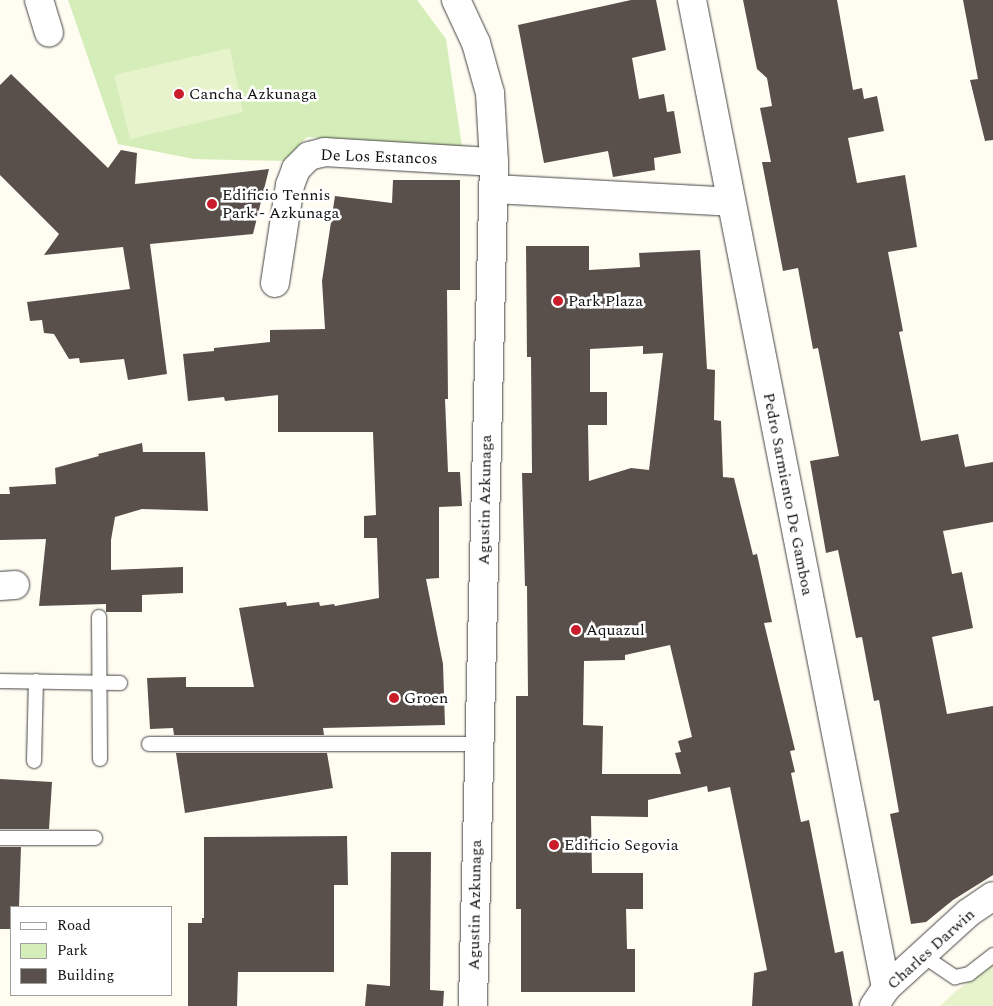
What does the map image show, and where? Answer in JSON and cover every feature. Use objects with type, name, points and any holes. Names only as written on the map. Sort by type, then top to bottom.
[{"type":"street","points":[[39,0],[49,33]]},
{"type":"street","name":"Agustin Azkunaga","points":[[456,0],[476,43],[490,93],[494,162],[473,1006]]},
{"type":"street","name":"Pedro Sarmiento De Gamboa","points":[[692,0],[880,997]]},
{"type":"street","name":"De Los Estancos","points":[[275,283],[290,185],[296,169],[309,156],[324,152],[494,162]]},
{"type":"street","points":[[494,189],[730,202]]},
{"type":"street","name":"Charles Darwin","points":[[880,997],[968,913],[993,896]]},
{"type":"lane","points":[[99,618],[100,759]]},
{"type":"lane","points":[[0,681],[120,683]]},
{"type":"lane","points":[[34,761],[36,681]]},
{"type":"lane","points":[[150,744],[479,744]]},
{"type":"lane","points":[[0,838],[94,838]]},
{"type":"lane","points":[[922,955],[955,977],[970,974],[993,955]]},
{"type":"green space","points":[[68,0],[417,0],[446,39],[462,147],[307,137],[284,161],[194,159],[118,144]]},
{"type":"green space","name":"Cancha Azkunaga","points":[[230,48],[243,112],[130,139],[114,75]]},
{"type":"green space","points":[[993,963],[993,1006],[940,1006],[955,992]]},
{"type":"building","points":[[631,0],[656,0],[666,50],[632,58],[639,99],[664,94],[667,112],[674,111],[681,153],[654,158],[655,170],[613,177],[608,151],[544,163],[518,25]]},
{"type":"building","points":[[743,0],[837,0],[853,90],[862,88],[864,99],[877,96],[884,131],[848,138],[857,183],[905,175],[917,247],[888,252],[903,331],[899,332],[921,441],[958,434],[965,467],[993,462],[993,522],[943,531],[952,574],[962,572],[973,628],[932,637],[947,714],[993,706],[993,875],[953,900],[926,922],[911,924],[890,814],[899,812],[879,700],[874,701],[862,637],[856,638],[838,550],[826,553],[810,461],[839,456],[818,348],[813,349],[798,268],[783,271],[762,162],[771,162],[760,108],[772,106],[767,78],[757,69]]},
{"type":"building","points":[[963,0],[993,0],[993,140],[985,141],[970,80],[978,79]]},
{"type":"building","points":[[11,74],[108,168],[121,150],[137,153],[135,184],[269,169],[253,234],[150,244],[167,374],[128,380],[124,359],[80,363],[79,358],[69,359],[54,334],[44,333],[42,320],[30,321],[27,302],[130,289],[123,247],[44,255],[59,234],[0,175],[0,85]]},
{"type":"building","points":[[393,180],[460,180],[460,290],[447,290],[448,399],[445,399],[448,472],[460,472],[462,506],[439,507],[439,578],[426,579],[443,664],[445,725],[323,728],[324,735],[174,735],[173,728],[150,729],[147,678],[186,677],[186,687],[254,687],[239,608],[286,602],[287,606],[319,602],[320,606],[334,604],[335,606],[379,598],[377,538],[364,538],[364,516],[376,515],[373,432],[278,432],[278,395],[225,401],[224,397],[188,401],[183,354],[214,351],[214,348],[270,342],[270,330],[325,329],[322,281],[335,196],[392,203]]},
{"type":"building","points":[[526,246],[589,246],[589,270],[640,267],[639,253],[700,250],[707,369],[715,370],[714,420],[721,421],[723,477],[734,478],[753,555],[757,554],[772,622],[764,623],[795,750],[790,751],[795,772],[791,773],[801,822],[809,820],[835,953],[843,951],[853,1006],[752,1006],[754,973],[767,970],[730,787],[708,792],[707,786],[648,800],[648,817],[591,816],[592,873],[643,873],[643,909],[626,909],[627,949],[635,949],[635,992],[521,992],[521,909],[516,909],[516,696],[528,696],[527,586],[525,586],[522,473],[532,473],[531,357],[527,357]],"holes":[[[643,346],[643,354],[663,353],[649,470],[631,468],[589,481],[588,425],[607,425],[607,392],[590,392],[590,349]],[[670,645],[692,737],[678,741],[681,752],[675,753],[681,774],[602,774],[603,726],[583,725],[584,661],[625,660],[625,655]]]},
{"type":"building","points":[[142,443],[143,452],[205,452],[208,511],[142,509],[115,517],[111,540],[111,570],[183,567],[183,593],[142,595],[142,612],[106,612],[106,604],[39,606],[46,539],[0,540],[0,494],[10,494],[9,487],[56,484],[55,468],[99,456],[98,454]]},
{"type":"building","points":[[176,753],[327,753],[333,788],[185,813]]},
{"type":"building","points":[[0,779],[52,782],[49,829],[0,829]]},
{"type":"building","points":[[347,836],[348,885],[334,885],[334,972],[238,972],[237,1006],[188,1006],[188,923],[202,923],[202,918],[204,918],[204,837]]},
{"type":"building","points":[[0,847],[21,847],[19,906],[10,906],[10,929],[0,929]]},
{"type":"building","points":[[391,852],[431,852],[430,990],[444,991],[443,1006],[365,1006],[367,984],[390,986]]},
{"type":"place","name":"Cancha Azkunaga","points":[[179,94]]},
{"type":"place","name":"Edificio Tennis Park - Azkunaga","points":[[212,204]]},
{"type":"place","name":"Park Plaza","points":[[558,301]]},
{"type":"place","name":"Aquazul","points":[[576,630]]},
{"type":"place","name":"Groen","points":[[394,698]]},
{"type":"place","name":"Edificio Segovia","points":[[554,845]]}]
